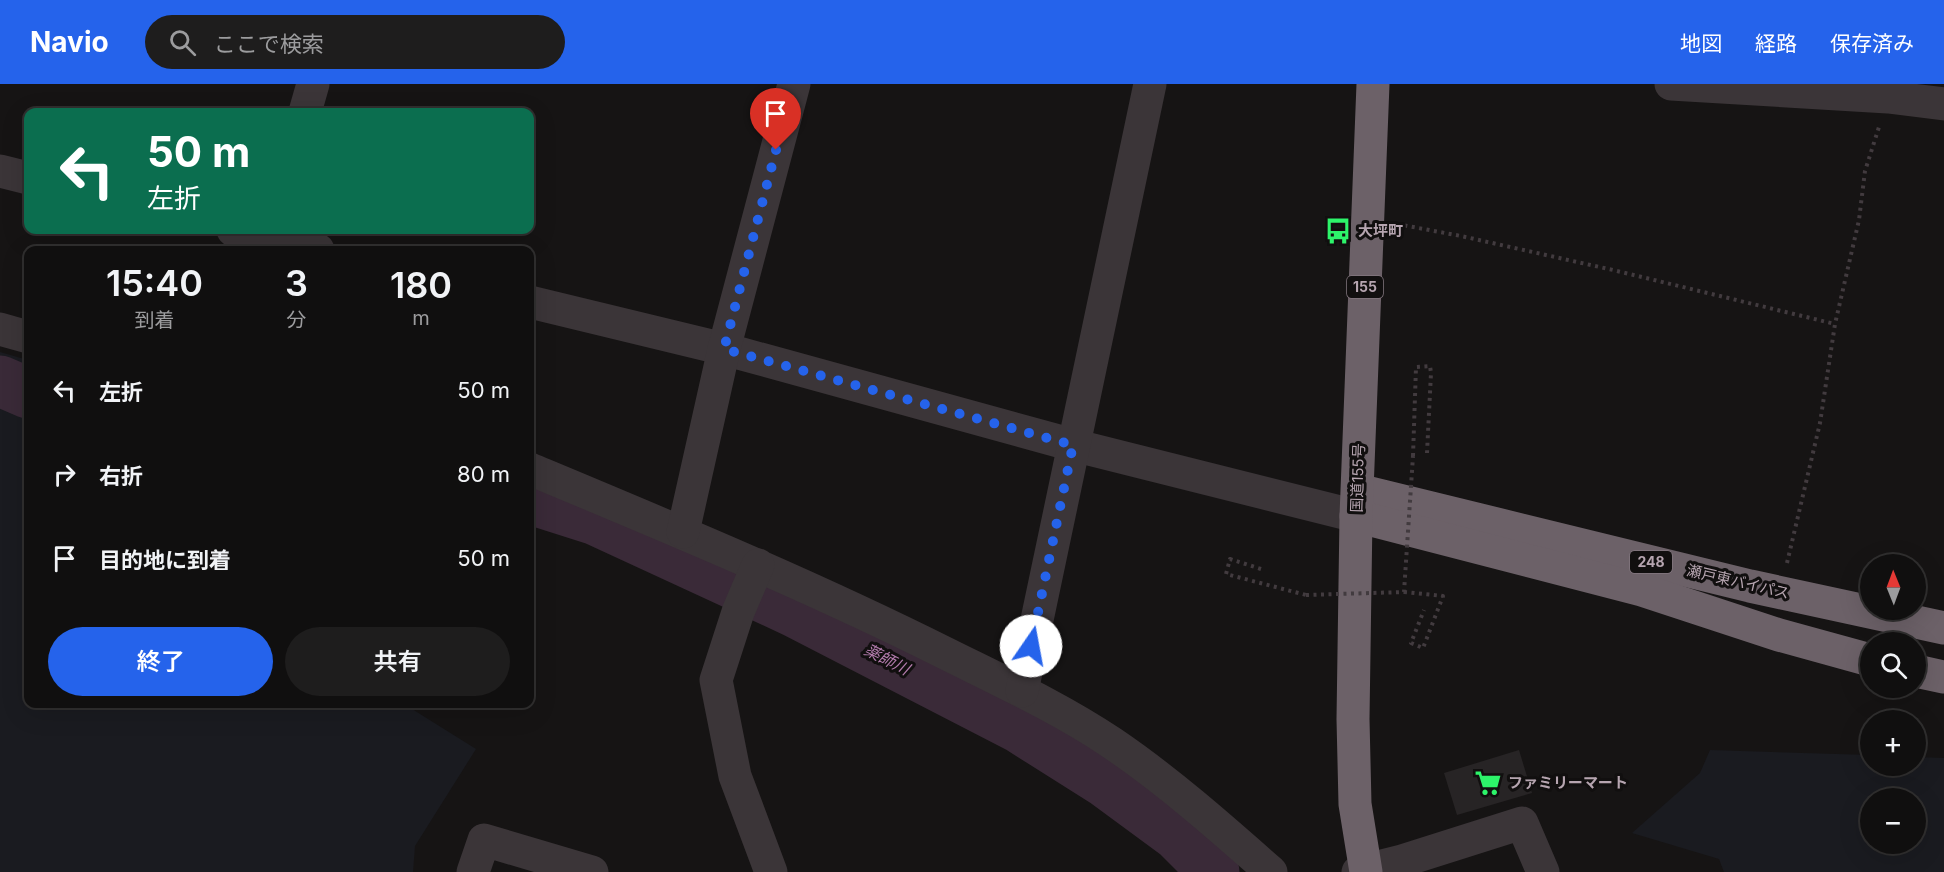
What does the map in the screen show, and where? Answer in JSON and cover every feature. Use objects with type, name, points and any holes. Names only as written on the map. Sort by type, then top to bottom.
[{"type":"highway","name":"国道155号","points":[[1363,872],[1356,804],[1353,719],[1357,503],[1373,84]]},
{"type":"highway","name":"瀬戸東バイパス","points":[[1357,503],[1944,628]]},
{"type":"highway","name":"248","points":[[1357,503],[1642,590],[1779,635],[1860,657]]},
{"type":"highway","points":[[1926,673],[1944,677]]},
{"type":"street","points":[[306,108],[312,84]]},
{"type":"street","points":[[683,532],[724,349],[794,84]]},
{"type":"street","points":[[1022,691],[1150,84]]},
{"type":"street","points":[[1671,84],[1888,97],[1944,104]]},
{"type":"street","points":[[0,171],[24,177]]},
{"type":"street","points":[[250,234],[300,246]]},
{"type":"street","points":[[534,303],[724,349],[1073,445],[1357,503]]},
{"type":"street","points":[[0,329],[24,335]]},
{"type":"street","points":[[534,471],[758,565],[862,612],[1022,691],[1112,743],[1216,822],[1271,872]]},
{"type":"street","points":[[758,565],[738,612],[716,680],[735,776],[771,872]]},
{"type":"street","points":[[1363,872],[1522,823],[1543,872]]},
{"type":"street","points":[[472,872],[484,840],[584,871]]},
{"type":"path","points":[[1776,591],[1791,554],[1820,423],[1834,324],[1859,220],[1865,171],[1888,97]]},
{"type":"path","points":[[1411,226],[1613,270],[1834,324]]},
{"type":"path","points":[[1404,592],[1416,367],[1430,366],[1427,453]]},
{"type":"path","points":[[1261,569],[1230,560],[1226,574],[1306,595],[1404,592],[1443,596],[1423,648],[1411,643],[1424,610]]},
{"type":"shaded area","points":[[0,352],[24,359],[24,708],[410,708],[476,749],[415,846],[413,872],[0,872]]},
{"type":"shaded area","points":[[1710,750],[1860,755],[1860,776],[1926,776],[1926,757],[1944,758],[1944,872],[1724,872],[1719,859],[1632,833],[1700,773]]},
{"type":"building","name":"ファミリーマート","points":[[1519,750],[1532,793],[1457,815],[1444,773]]},
{"type":"waterway","name":"薬師川","points":[[0,381],[24,391]]},
{"type":"waterway","name":"薬師川","points":[[534,500],[596,520],[795,612],[1018,727],[1105,782],[1177,835],[1214,872]]},
{"type":"place","name":"大坪町","points":[[1338,231]]},
{"type":"place","name":"ファミリーマート","points":[[1488,783]]},
{"type":"route","points":[[776,150],[724,349],[1073,445],[1031,646]]}]
